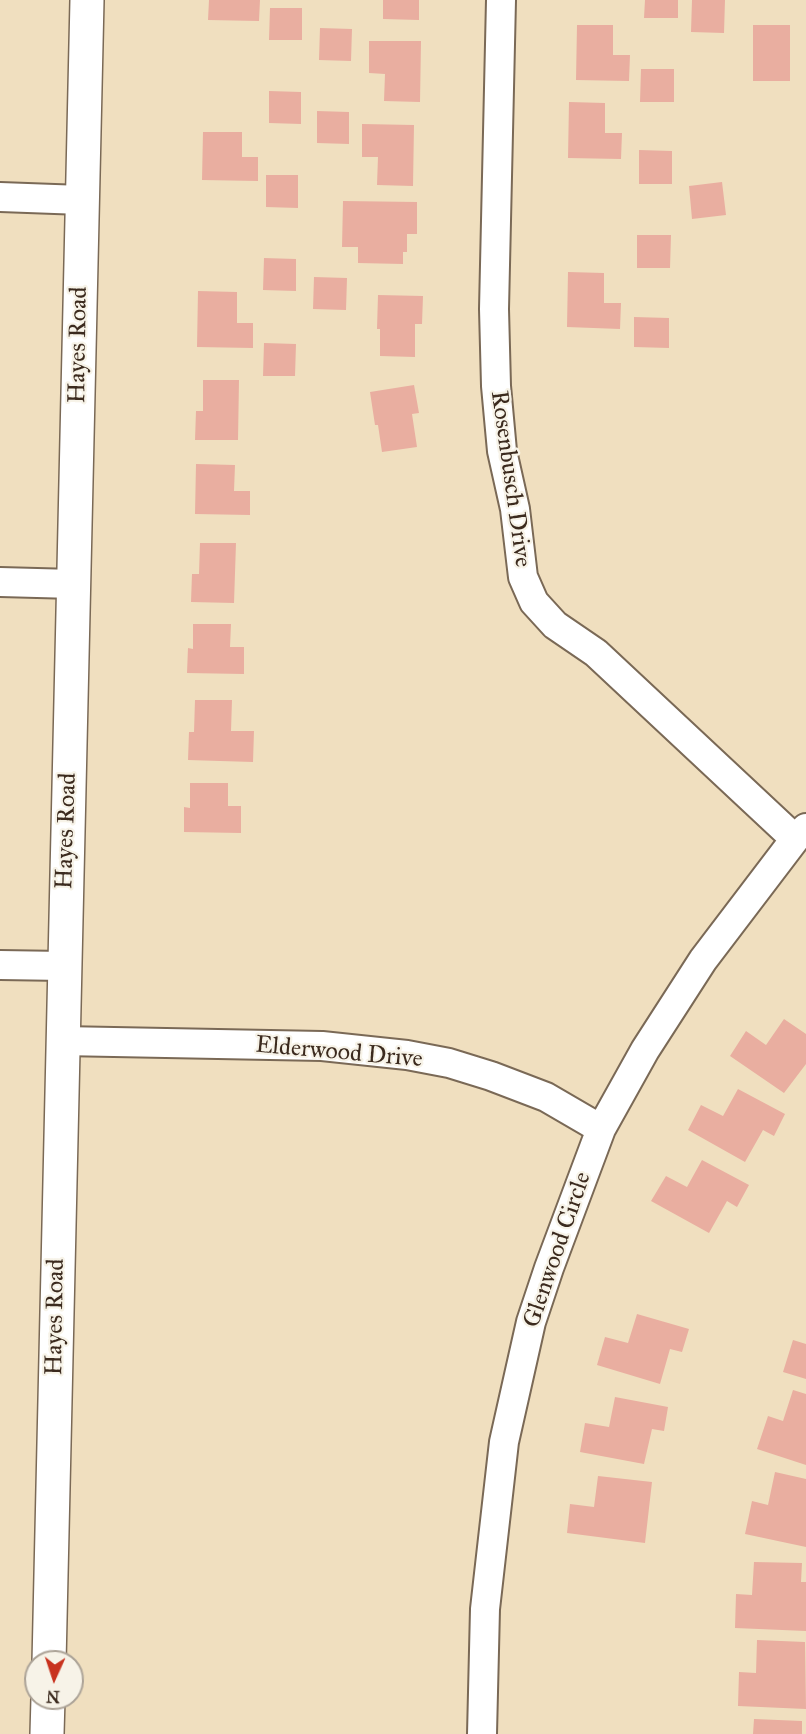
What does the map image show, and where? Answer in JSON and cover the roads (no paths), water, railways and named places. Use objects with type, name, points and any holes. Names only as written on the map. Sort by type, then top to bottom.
[{"type":"street","name":"Hayes Road","points":[[48,1650],[87,0]]},
{"type":"street","name":"Rosenbusch Drive","points":[[501,0],[494,309],[496,386],[502,451],[515,509],[523,577],[534,603],[555,625],[596,652],[800,833]]},
{"type":"street","points":[[0,197],[82,200]]},
{"type":"street","points":[[0,582],[74,584]]},
{"type":"street","name":"Glenwood Circle","points":[[482,1734],[485,1610],[504,1442],[531,1322],[549,1268],[601,1129],[645,1050],[703,960],[800,833]]},
{"type":"street","points":[[0,965],[64,966]]},
{"type":"street","name":"Elderwood Drive","points":[[62,1041],[322,1046],[407,1054],[491,1076],[546,1096],[601,1129]]},
{"type":"street","points":[[47,1734],[48,1710]]}]
